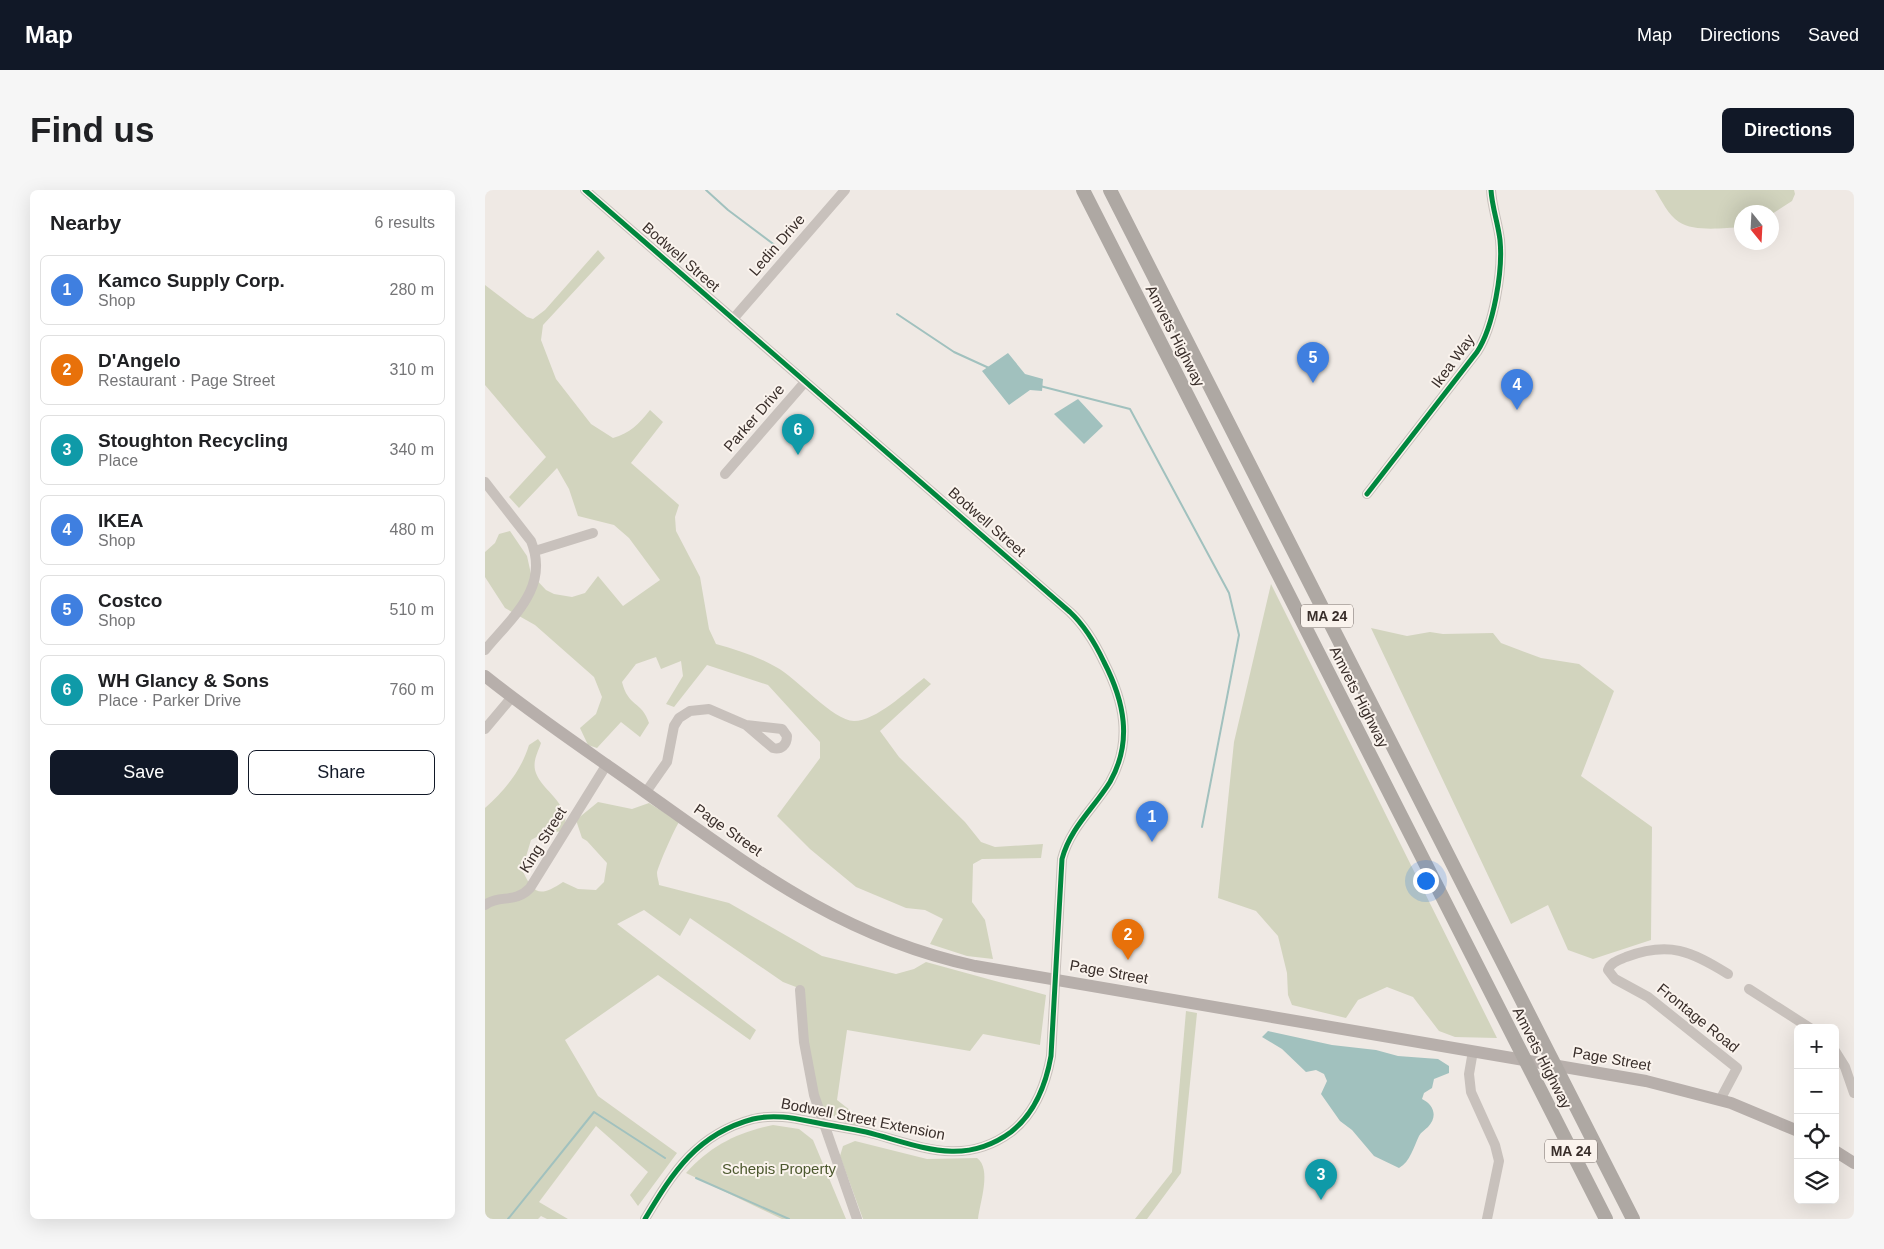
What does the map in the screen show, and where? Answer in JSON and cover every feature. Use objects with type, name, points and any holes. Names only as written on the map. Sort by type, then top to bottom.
[{"type":"highway","name":"Amvets Highway","points":[[1083,190],[1606,1219]]},
{"type":"highway","name":"Amvets Highway","points":[[1110,190],[1633,1219]]},
{"type":"main road","name":"Page Street","points":[[485,676],[781,887],[851,924],[902,945],[947,959],[1056,980],[1647,1081],[1743,1107],[1794,1129]]},
{"type":"main road","points":[[1839,1154],[1854,1163]]},
{"type":"street","name":"Bodwell Street","points":[[585,190],[1070,612],[1090,635],[1116,685],[1124,715],[1122,752],[1111,780],[1075,829],[1064,851],[1060,870],[1056,980]]},
{"type":"street","name":"Ledin Drive","points":[[733,319],[845,190]]},
{"type":"street","name":"Ikea Way","points":[[1367,494],[1477,352],[1488,332],[1494,304],[1500,251],[1491,190]]},
{"type":"street","name":"Parker Drive","points":[[725,474],[805,382]]},
{"type":"street","points":[[485,482],[526,533],[535,551],[537,570],[532,591],[485,650]]},
{"type":"street","points":[[535,551],[593,533]]},
{"type":"street","points":[[485,729],[512,697]]},
{"type":"street","points":[[644,790],[666,764],[674,726],[679,718],[690,711],[709,710],[746,725],[776,748],[786,743],[787,736],[785,731],[779,727],[746,725]]},
{"type":"street","points":[[763,739],[762,730],[770,726]]},
{"type":"street","name":"King Street","points":[[485,905],[493,900],[517,898],[530,888],[607,764]]},
{"type":"street","name":"Frontage Road","points":[[1720,1100],[1737,1068],[1648,997],[1609,974],[1609,966],[1617,961],[1651,950],[1671,949],[1697,956],[1728,974]]},
{"type":"street","name":"Bodwell Street Extension","points":[[645,1219],[679,1165],[694,1150],[721,1131],[740,1123],[773,1116],[822,1124],[943,1152],[976,1149],[999,1139],[1014,1129],[1028,1113],[1047,1074],[1052,1043],[1056,980]]},
{"type":"street","points":[[1749,989],[1804,1024]]},
{"type":"street","points":[[800,990],[807,1058],[822,1124],[857,1219]]},
{"type":"street","points":[[1473,1051],[1469,1074],[1471,1092],[1495,1145],[1499,1161],[1487,1219]]},
{"type":"street","points":[[1839,1057],[1845,1067],[1854,1093]]},
{"type":"green space","points":[[1655,190],[1794,190],[1795,194],[1792,201],[1779,209],[1779,205],[1734,205],[1734,227],[1709,229],[1693,227],[1679,222],[1668,212]]},
{"type":"green space","points":[[598,250],[605,258],[543,325],[541,340],[556,379],[591,424],[613,438],[634,427],[650,410],[663,422],[631,463],[679,505],[675,517],[676,531],[700,577],[709,629],[716,644],[754,656],[769,663],[784,672],[825,707],[845,719],[854,721],[863,720],[881,711],[924,678],[931,684],[880,731],[899,757],[965,822],[981,842],[995,847],[1043,844],[1041,858],[982,859],[973,864],[972,902],[985,920],[993,959],[967,956],[930,944],[943,919],[925,910],[906,908],[856,887],[810,849],[777,816],[820,758],[820,742],[768,685],[707,665],[674,707],[666,704],[683,676],[681,661],[661,669],[656,657],[636,664],[622,682],[628,696],[643,711],[649,723],[640,737],[621,722],[597,748],[588,745],[580,728],[596,714],[602,697],[594,677],[535,625],[505,608],[485,577],[485,552],[495,543],[499,534],[510,531],[527,556],[531,574],[546,590],[554,594],[572,597],[585,593],[598,576],[623,606],[660,580],[629,538],[614,525],[578,516],[569,489],[557,468],[519,508],[509,497],[546,457],[485,385],[485,285],[527,317],[533,319],[545,310]]},
{"type":"green space","points":[[1271,584],[1497,1038],[1455,1037],[1439,1031],[1413,997],[1387,987],[1358,1000],[1346,1018],[1292,1005],[1288,995],[1287,973],[1278,936],[1256,911],[1218,898],[1234,742]]},
{"type":"green space","points":[[1371,628],[1407,636],[1430,632],[1443,634],[1493,633],[1501,643],[1541,658],[1579,664],[1614,691],[1581,776],[1652,827],[1651,940],[1593,959],[1568,950],[1548,905],[1511,924]]},
{"type":"green space","points":[[538,739],[541,743],[535,759],[535,770],[543,785],[561,806],[565,822],[563,831],[542,834],[531,840],[522,870],[534,889],[543,892],[563,882],[578,889],[596,890],[604,882],[607,863],[582,838],[576,820],[598,802],[632,809],[649,803],[679,822],[658,869],[659,885],[729,903],[822,956],[896,974],[914,969],[926,962],[1046,995],[1040,1045],[983,1034],[970,1051],[847,1030],[837,1100],[855,1114],[865,1116],[864,1121],[852,1126],[821,1109],[796,987],[783,982],[690,918],[680,936],[644,910],[617,924],[756,1030],[750,1040],[658,975],[565,1040],[598,1096],[677,1153],[638,1206],[630,1195],[648,1172],[596,1126],[539,1202],[568,1219],[547,1219],[541,1216],[538,1219],[485,1219],[485,808],[512,780],[522,763],[529,745]]},
{"type":"green space","points":[[1186,1011],[1197,1013],[1181,1173],[1147,1219],[1135,1219],[1172,1172]]},
{"type":"green space","name":"Schepis Property","points":[[773,1125],[799,1129],[813,1140],[846,1219],[782,1219],[686,1173],[705,1155],[725,1142],[736,1136]]},
{"type":"green space","name":"Schepis Property","points":[[855,1141],[927,1159],[977,1158],[984,1170],[983,1195],[978,1219],[863,1219],[840,1156],[843,1146]]},
{"type":"water","points":[[1008,353],[1025,374],[1043,379],[1042,391],[1030,390],[1009,405],[982,371]]},
{"type":"water","points":[[1078,399],[1103,426],[1084,444],[1054,414]]},
{"type":"water","points":[[1268,1031],[1332,1045],[1376,1050],[1398,1056],[1438,1059],[1449,1066],[1449,1073],[1434,1079],[1432,1088],[1424,1093],[1422,1099],[1432,1108],[1433,1119],[1420,1135],[1409,1158],[1403,1165],[1399,1168],[1374,1156],[1352,1130],[1340,1121],[1321,1094],[1327,1081],[1324,1074],[1316,1070],[1306,1072],[1282,1049],[1262,1037]]},
{"type":"waterway","points":[[706,190],[728,210],[780,249]]},
{"type":"waterway","points":[[897,314],[954,352],[989,368]]},
{"type":"waterway","points":[[1040,386],[1130,409],[1229,593],[1239,635],[1202,827]]},
{"type":"waterway","points":[[508,1219],[594,1112],[665,1158]]},
{"type":"waterway","points":[[696,1178],[789,1219]]},
{"type":"cycle path","points":[[585,190],[1070,612],[1089,635],[1104,662],[1117,691],[1123,721],[1122,751],[1117,767],[1104,792],[1076,828],[1062,859],[1051,1056],[1038,1098],[1019,1125],[993,1143],[975,1149],[957,1151],[922,1147],[866,1132],[791,1118],[768,1117],[753,1119],[716,1134],[689,1157],[666,1186],[645,1219]]},
{"type":"cycle path","points":[[1367,494],[1477,352],[1483,341],[1493,313],[1499,282],[1501,252],[1491,190]]},
{"type":"place","name":"Costco","points":[[1313,383]]},
{"type":"place","name":"IKEA","points":[[1517,410]]},
{"type":"place","name":"WH Glancy & Sons","points":[[798,455]]},
{"type":"place","name":"Kamco Supply Corp.","points":[[1152,842]]},
{"type":"place","name":"D'Angelo","points":[[1128,960]]},
{"type":"place","name":"Stoughton Recycling","points":[[1321,1200]]}]
